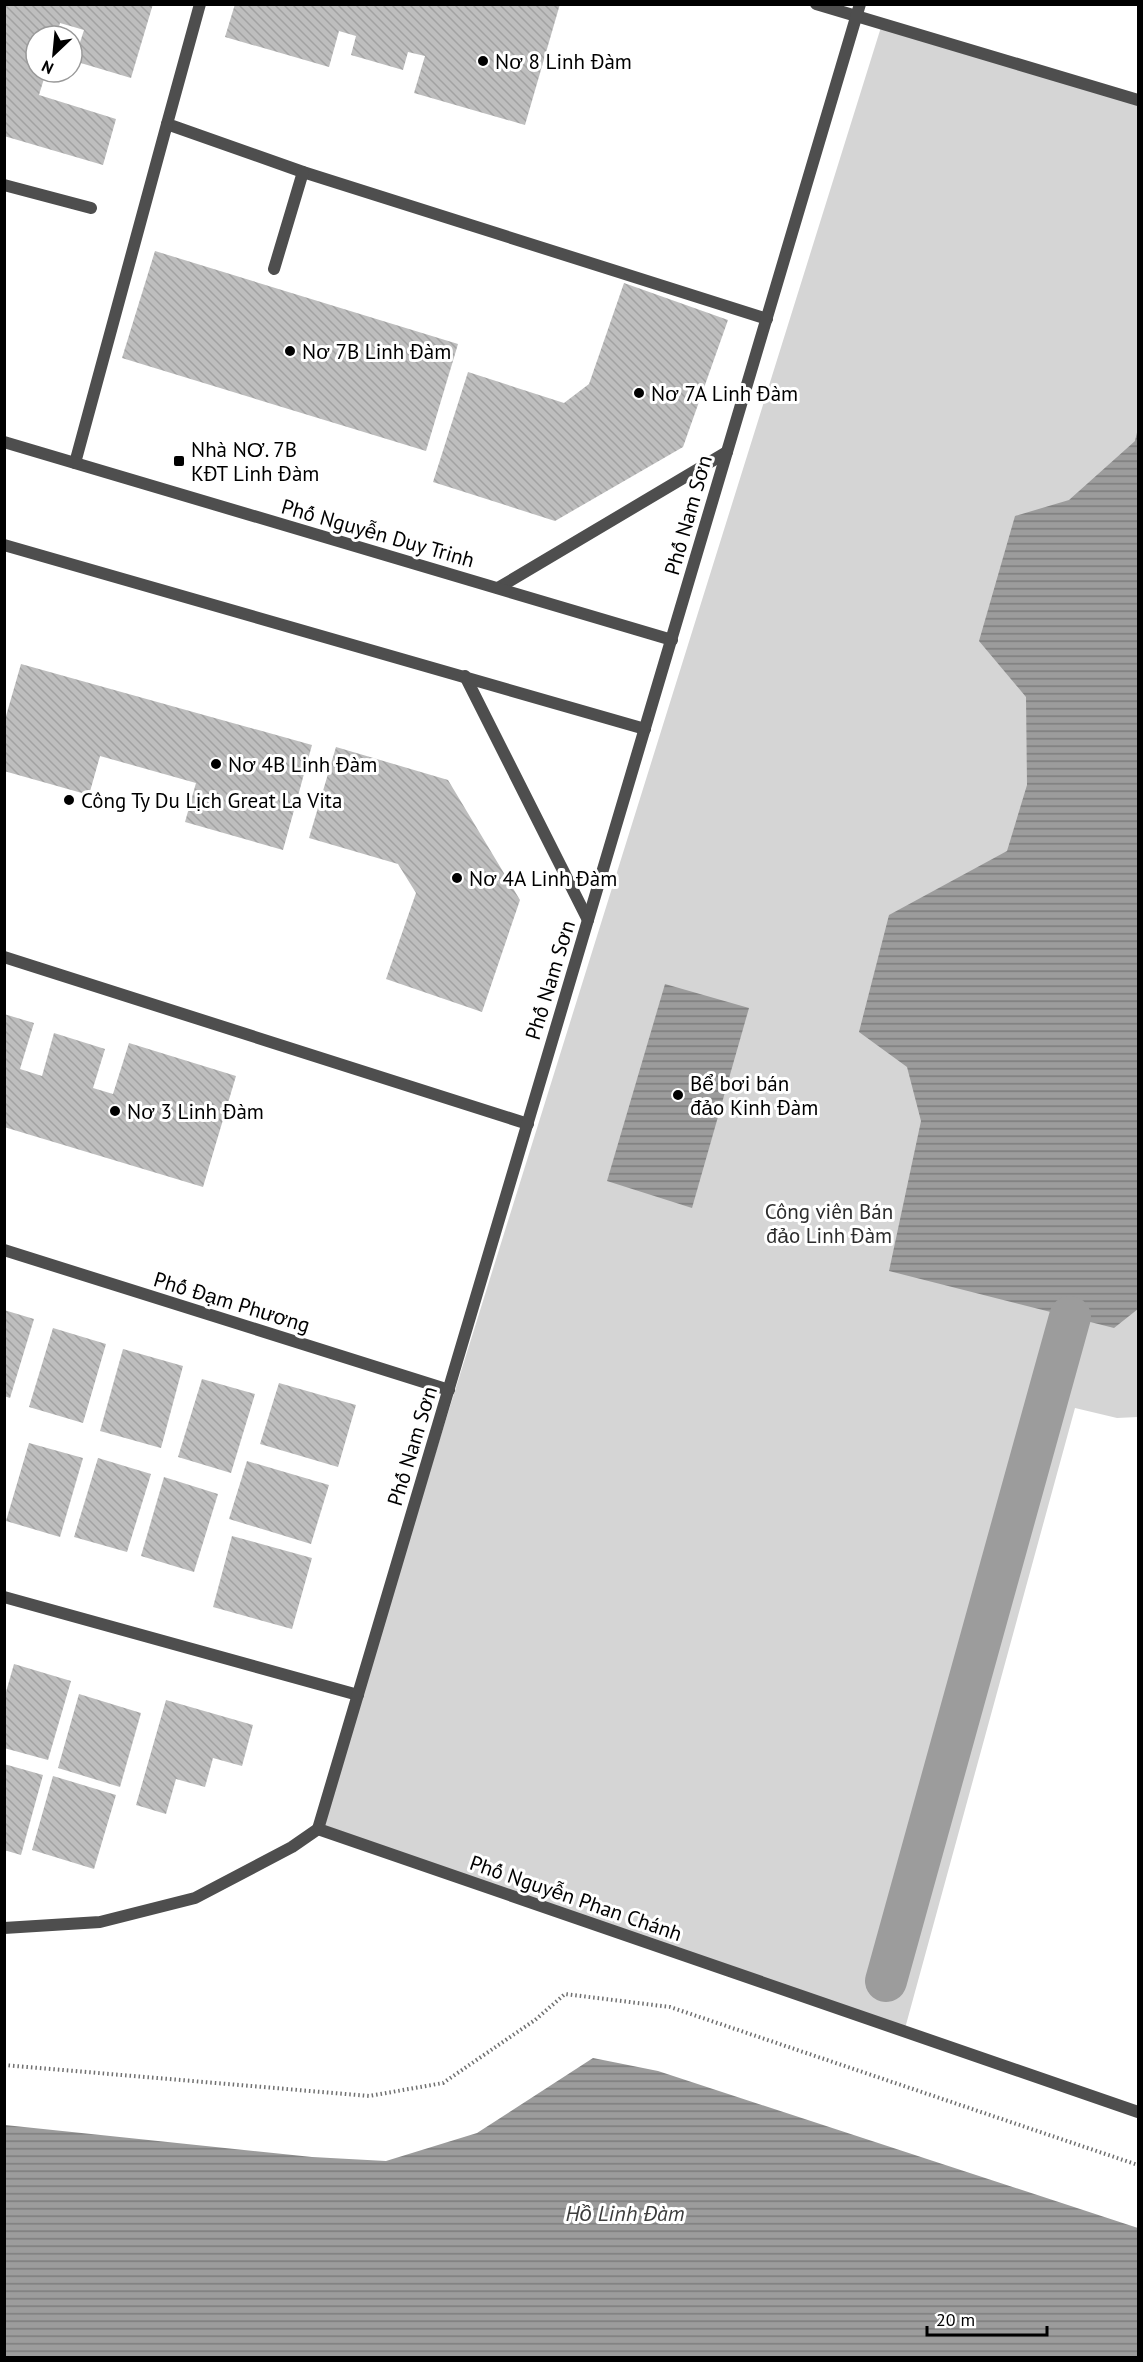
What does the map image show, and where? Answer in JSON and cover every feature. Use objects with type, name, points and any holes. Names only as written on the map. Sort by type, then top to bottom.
[{"type":"street","points":[[75,463],[200,4]]},
{"type":"street","points":[[816,4],[859,10],[1138,100]]},
{"type":"street","name":"Phố Nam Sơn","points":[[318,1830],[859,10]]},
{"type":"street","points":[[167,124],[303,172],[767,319]]},
{"type":"street","points":[[274,269],[303,172]]},
{"type":"street","points":[[4,185],[91,208]]},
{"type":"street","name":"Phố Nguyễn Duy Trinh","points":[[4,442],[672,640]]},
{"type":"street","points":[[498,588],[727,452]]},
{"type":"street","points":[[5,547],[645,729]]},
{"type":"street","points":[[465,676],[588,920]]},
{"type":"street","points":[[4,957],[528,1124]]},
{"type":"street","name":"Phố Đạm Phương","points":[[4,1250],[449,1390]]},
{"type":"street","points":[[4,1597],[358,1695]]},
{"type":"street","points":[[4,1928],[100,1922],[195,1898],[292,1847],[318,1830]]},
{"type":"street","name":"Phố Nguyễn Phan Chánh","points":[[318,1830],[1138,2112]]},
{"type":"path","points":[[4,2065],[369,2096],[443,2083],[535,2020],[565,1994],[670,2007],[1138,2165]]},
{"type":"green space","name":"Công viên Bán đảo Linh Đàm","points":[[882,24],[1138,100],[1138,1417],[1117,1418],[1075,1408],[904,2032],[318,1829]]},
{"type":"water","points":[[1138,428],[1138,1309],[1114,1328],[889,1271],[921,1121],[907,1067],[859,1032],[889,915],[1007,851],[1027,785],[1026,697],[979,641],[1015,516],[1069,500],[1135,441]]},
{"type":"water","name":"Bể bơi bán đảo Kinh Đàm","points":[[665,984],[749,1008],[692,1208],[607,1181]]},
{"type":"water","name":"Hồ Linh Đàm","points":[[593,2058],[658,2071],[1138,2228],[1138,2357],[5,2357],[5,2125],[312,2157],[386,2161],[477,2133]]},
{"type":"building","points":[[4,4],[153,4],[131,78],[84,64],[84,24],[24,24],[24,84],[42,84],[39,95],[116,119],[103,165],[4,136]]},
{"type":"building","name":"Nơ 8 Linh Đàm","points":[[235,4],[560,4],[525,125],[414,93],[425,56],[408,52],[403,70],[351,55],[356,36],[339,31],[329,67],[225,37]]},
{"type":"building","name":"Nơ 7B Linh Đàm","points":[[155,251],[458,344],[426,451],[122,358]]},
{"type":"building","name":"Nơ 7A Linh Đàm","points":[[624,283],[728,320],[683,447],[555,521],[433,482],[468,372],[564,403],[589,384]]},
{"type":"building","name":"Nơ 4B Linh Đàm","points":[[21,664],[312,745],[283,850],[185,822],[196,783],[100,756],[89,795],[4,771],[4,723]]},
{"type":"building","name":"Nơ 4A Linh Đàm","points":[[336,747],[448,780],[520,900],[482,1012],[386,979],[416,893],[398,864],[309,838]]},
{"type":"building","name":"Nơ 3 Linh Đàm","points":[[4,1014],[34,1023],[20,1069],[42,1076],[54,1033],[105,1049],[93,1088],[113,1094],[129,1043],[236,1076],[203,1187],[4,1127]]},
{"type":"building","points":[[4,1310],[34,1319],[10,1398],[4,1396]]},
{"type":"building","points":[[53,1328],[106,1344],[83,1423],[29,1407]]},
{"type":"building","points":[[123,1349],[183,1366],[161,1448],[100,1431]]},
{"type":"building","points":[[202,1379],[255,1394],[231,1473],[178,1457]]},
{"type":"building","points":[[279,1383],[356,1405],[338,1467],[260,1444]]},
{"type":"building","points":[[29,1443],[83,1458],[60,1537],[6,1521]]},
{"type":"building","points":[[98,1458],[151,1474],[127,1552],[74,1537]]},
{"type":"building","points":[[247,1461],[329,1485],[311,1544],[229,1519]]},
{"type":"building","points":[[164,1477],[218,1494],[194,1572],[141,1556]]},
{"type":"building","points":[[232,1536],[312,1558],[292,1629],[213,1607]]},
{"type":"building","points":[[14,1664],[71,1681],[48,1760],[4,1748],[4,1699]]},
{"type":"building","points":[[79,1694],[141,1713],[120,1787],[58,1768]]},
{"type":"building","points":[[166,1700],[253,1725],[242,1766],[213,1758],[205,1787],[176,1779],[166,1814],[136,1805]]},
{"type":"building","points":[[4,1764],[43,1775],[21,1855],[4,1850]]},
{"type":"building","points":[[53,1776],[116,1795],[94,1869],[32,1850]]},
{"type":"waterway","points":[[886,1981],[1070,1317]]},
{"type":"place","name":"Nơ 8 Linh Đàm","points":[[483,61]]},
{"type":"place","name":"Nơ 7B Linh Đàm","points":[[290,351]]},
{"type":"place","name":"Nơ 7A Linh Đàm","points":[[639,393]]},
{"type":"place","name":"Nhà NƠ. 7B KĐT Linh Đàm","points":[[179,461]]},
{"type":"place","name":"Nơ 4B Linh Đàm","points":[[216,764]]},
{"type":"place","name":"Công Ty Du Lịch Great La Vita","points":[[69,800]]},
{"type":"place","name":"Nơ 4A Linh Đàm","points":[[457,878]]},
{"type":"place","name":"Bể bơi bán đảo Kinh Đàm","points":[[678,1095]]},
{"type":"place","name":"Nơ 3 Linh Đàm","points":[[115,1111]]}]
